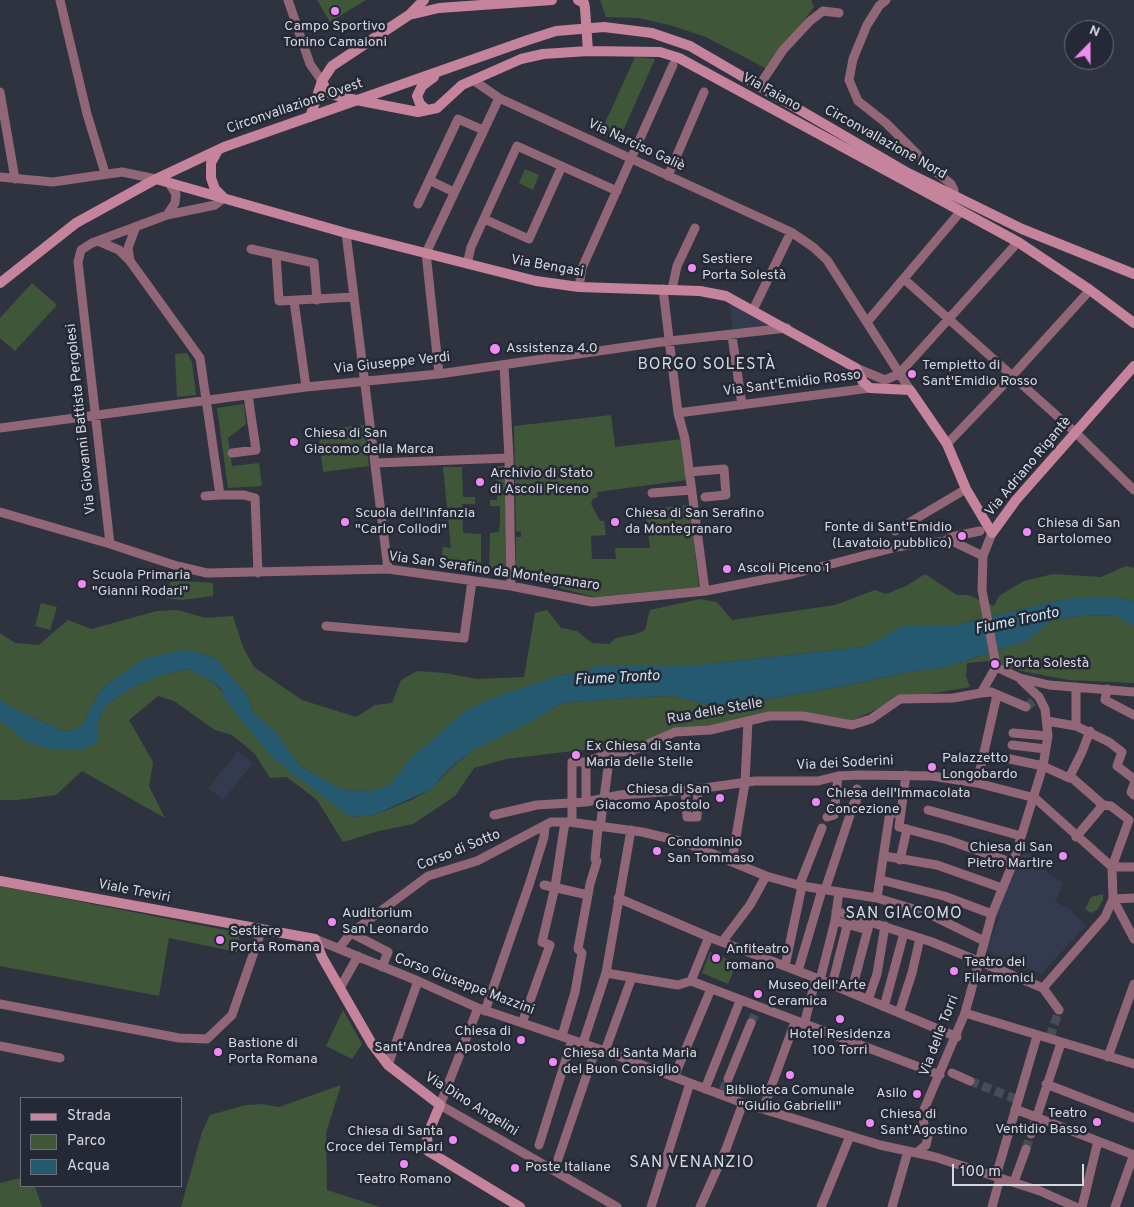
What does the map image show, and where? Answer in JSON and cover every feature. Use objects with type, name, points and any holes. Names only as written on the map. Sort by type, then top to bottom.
[{"type":"street","points":[[60,0],[87,114],[104,173]]},
{"type":"street","points":[[288,0],[310,64],[331,94],[408,112],[427,110]]},
{"type":"street","points":[[310,117],[322,81],[332,66],[409,15],[424,0]]},
{"type":"street","points":[[409,15],[468,2],[552,0]]},
{"type":"street","points":[[578,0],[584,3],[588,48]]},
{"type":"street","points":[[886,0],[879,6],[867,25],[853,59],[849,80],[858,102],[886,122],[929,166],[951,184],[954,196]]},
{"type":"street","points":[[759,86],[784,50],[810,21],[822,11],[839,13]]},
{"type":"street","name":"Circonvallazione Ovest","points":[[0,283],[76,223],[156,179],[218,150],[556,32],[579,28],[627,28]]},
{"type":"street","name":"Circonvallazione Nord","points":[[627,28],[670,38],[690,46],[908,173],[1022,229],[1134,274]]},
{"type":"street","name":"Via Faiano","points":[[427,110],[437,108],[462,85],[521,59],[588,48],[660,52],[678,58],[1018,242],[1090,290],[1134,323]]},
{"type":"street","points":[[578,287],[582,268],[673,65]]},
{"type":"street","points":[[427,110],[420,104],[417,96],[422,86],[443,71]]},
{"type":"street","name":"Via Narciso Galiè","points":[[473,80],[499,98],[791,232],[813,246],[827,260],[910,390]]},
{"type":"street","points":[[0,92],[14,179]]},
{"type":"street","points":[[668,176],[704,92]]},
{"type":"street","points":[[439,374],[426,253],[499,98]]},
{"type":"street","points":[[418,204],[458,119],[484,130]]},
{"type":"street","points":[[467,264],[469,252],[518,146],[617,190]]},
{"type":"street","points":[[98,241],[135,229],[167,215],[215,206],[224,198],[215,189],[211,178],[211,163],[218,150]]},
{"type":"street","points":[[484,219],[528,239],[562,166]]},
{"type":"street","points":[[0,177],[53,182],[104,173],[122,172],[156,179]]},
{"type":"street","name":"Via Bengasi","points":[[156,179],[346,233],[536,281],[578,287],[700,291],[726,296],[787,328],[856,368],[885,380],[899,374]]},
{"type":"street","points":[[429,180],[454,192]]},
{"type":"street","points":[[167,215],[175,203],[176,194],[169,183]]},
{"type":"street","points":[[867,322],[961,211]]},
{"type":"street","points":[[694,228],[667,289],[670,341],[678,413],[685,439],[705,591]]},
{"type":"street","points":[[130,261],[128,248],[135,229]]},
{"type":"street","points":[[753,310],[791,232]]},
{"type":"street","points":[[346,233],[388,569]]},
{"type":"street","points":[[98,241],[119,250],[130,261],[200,358],[220,496]]},
{"type":"street","name":"Via Giovanni Battista Pergolesi","points":[[98,241],[81,250],[78,262],[110,544]]},
{"type":"street","points":[[899,374],[1018,242]]},
{"type":"street","points":[[251,249],[314,263],[317,300]]},
{"type":"street","points":[[276,255],[278,301],[294,302],[354,297]]},
{"type":"street","points":[[904,279],[1132,485]]},
{"type":"street","points":[[947,444],[1090,290]]},
{"type":"street","points":[[294,302],[306,387]]},
{"type":"street","name":"Via Giuseppe Verdi","points":[[0,428],[306,387],[439,374],[670,341],[732,336],[787,328]]},
{"type":"street","points":[[732,336],[742,405]]},
{"type":"street","points":[[504,365],[509,458],[511,586]]},
{"type":"street","name":"Via Adriano Rigantè","points":[[996,664],[982,590],[983,556],[992,533],[1016,500],[1134,366]]},
{"type":"street","name":"Via Bengasi","points":[[856,368],[863,382],[870,388]]},
{"type":"street","name":"Via Sant'Emidio Rosso","points":[[678,413],[870,388],[910,390]]},
{"type":"street","points":[[910,390],[947,444],[966,489],[992,533]]},
{"type":"street","points":[[232,453],[256,450],[248,395]]},
{"type":"street","points":[[375,463],[509,458]]},
{"type":"street","points":[[689,472],[724,469],[726,495],[705,497]]},
{"type":"street","points":[[895,531],[966,489]]},
{"type":"street","points":[[652,493],[692,494]]},
{"type":"street","points":[[205,496],[244,495],[255,498],[258,573]]},
{"type":"street","name":"Via San Serafino da Montegranaro","points":[[0,512],[207,573],[388,569],[511,586],[592,602],[705,591],[793,574],[897,547],[954,542],[983,556]]},
{"type":"street","points":[[945,542],[951,537],[980,531]]},
{"type":"street","points":[[326,626],[464,638],[472,580]]},
{"type":"street","points":[[981,693],[996,664],[1020,678],[1049,685],[1134,692]]},
{"type":"street","name":"Via delle Torri","points":[[912,1152],[926,1145],[928,1136],[924,1128],[923,1112],[945,1072],[965,1014],[992,914],[1013,863],[1035,798],[1043,766],[1048,736],[1045,709],[1020,678]]},
{"type":"street","points":[[1076,687],[1076,726]]},
{"type":"street","points":[[1107,689],[1105,700],[1134,715]]},
{"type":"street","name":"Rua delle Stelle","points":[[522,1023],[550,945],[542,942],[572,802],[572,762],[586,762],[610,753],[632,751],[675,732],[710,730],[769,716],[804,716],[852,725],[871,719],[900,699],[953,698],[981,693],[996,695],[1026,707]]},
{"type":"street","points":[[977,783],[996,695]]},
{"type":"street","points":[[732,861],[745,783],[748,721]]},
{"type":"street","points":[[1047,721],[1090,730],[1122,752],[1117,766],[1134,779]]},
{"type":"street","points":[[1070,776],[1090,730]]},
{"type":"street","points":[[1013,733],[1048,736]]},
{"type":"street","points":[[1012,745],[1046,749]]},
{"type":"street","points":[[562,1036],[575,992],[582,953],[578,949],[588,895],[597,861],[595,859],[610,753]]},
{"type":"street","points":[[1010,759],[1043,766],[1069,778],[1070,776],[1104,805],[1112,806],[1129,820],[1112,867],[1113,899],[1105,917],[1043,988]]},
{"type":"street","points":[[586,762],[586,802]]},
{"type":"street","points":[[900,860],[903,828],[900,814],[906,775]]},
{"type":"street","name":"Via dei Soderini","points":[[494,815],[537,805],[603,800],[620,795],[685,790],[755,781],[818,781],[838,776],[906,775],[977,783],[1035,798]]},
{"type":"street","points":[[829,816],[837,799],[838,776]]},
{"type":"street","points":[[1134,784],[1131,792],[1134,794]]},
{"type":"street","points":[[685,790],[687,817],[697,817],[698,788]]},
{"type":"street","points":[[798,971],[823,890],[854,803],[856,803],[857,790]]},
{"type":"street","points":[[1035,798],[1076,837],[1112,867],[1134,866]]},
{"type":"street","points":[[837,799],[854,803]]},
{"type":"street","points":[[1076,837],[1104,805]]},
{"type":"street","points":[[928,810],[1021,836]]},
{"type":"street","points":[[877,898],[890,812],[900,814]]},
{"type":"street","name":"Corso di Sotto","points":[[339,948],[351,933],[428,876],[476,861],[551,822],[568,822],[599,828],[631,830],[684,842],[766,876],[800,886],[877,898],[928,913],[984,941]]},
{"type":"street","points":[[520,1207],[428,1151],[428,1136],[482,1009],[531,882],[544,837],[545,826]]},
{"type":"street","points":[[785,966],[800,886],[822,828]]},
{"type":"street","points":[[903,828],[948,840],[1013,863]]},
{"type":"street","points":[[583,1043],[606,973],[631,830]]},
{"type":"street","points":[[884,856],[937,866],[1002,888]]},
{"type":"street","points":[[722,942],[750,905],[766,876]]},
{"type":"street","name":"Viale Treviri","points":[[0,880],[315,939]]},
{"type":"street","points":[[881,880],[937,894],[992,914]]},
{"type":"street","points":[[544,885],[588,895]]},
{"type":"street","points":[[763,1109],[818,979],[835,921],[839,892]]},
{"type":"street","points":[[618,898],[956,1037]]},
{"type":"street","points":[[1113,899],[1134,898]]},
{"type":"street","points":[[1113,899],[1134,939]]},
{"type":"street","points":[[836,911],[869,926]]},
{"type":"street","points":[[835,921],[847,926],[885,926],[920,938],[1043,988],[1060,1009]]},
{"type":"street","points":[[832,985],[847,926]]},
{"type":"street","points":[[851,993],[869,926]]},
{"type":"street","points":[[868,1000],[877,974],[885,926]]},
{"type":"street","points":[[0,1004],[179,1038],[208,1033],[224,1025],[232,1015],[252,957],[258,928]]},
{"type":"street","points":[[351,933],[388,952],[382,967]]},
{"type":"street","points":[[884,1007],[904,933]]},
{"type":"street","points":[[691,981],[709,937]]},
{"type":"street","points":[[899,1013],[912,973],[920,938]]},
{"type":"street","name":"Corso Giuseppe Mazzini","points":[[315,939],[482,1009],[606,1051],[705,1089],[722,1093],[743,1103],[850,1136],[935,1156],[1014,1182],[1076,1207]]},
{"type":"street","name":"Via Dino Angelini","points":[[315,939],[322,957],[362,1028],[388,1065],[440,1105],[617,1207]]},
{"type":"street","points":[[340,988],[358,956]]},
{"type":"street","points":[[606,973],[678,985],[691,981],[757,1008],[970,1081]]},
{"type":"street","points":[[606,1051],[632,977]]},
{"type":"street","points":[[388,1065],[418,981]]},
{"type":"street","points":[[1108,1056],[1134,984]]},
{"type":"street","points":[[674,1077],[711,989]]},
{"type":"street","points":[[705,1089],[741,1001]]},
{"type":"street","points":[[965,1014],[1134,1064]]},
{"type":"street","points":[[728,1079],[751,1023]]},
{"type":"street","points":[[992,1207],[1015,1109],[1037,1036]]},
{"type":"street","points":[[539,1145],[572,1040]]},
{"type":"street","points":[[1031,1134],[1046,1084],[1062,1043]]},
{"type":"street","points":[[0,1046],[60,1058]]},
{"type":"street","points":[[558,1159],[596,1048]]},
{"type":"street","points":[[651,1207],[690,1083]]},
{"type":"street","points":[[1046,1084],[1134,1118]]},
{"type":"street","points":[[700,1207],[743,1103]]},
{"type":"street","points":[[1015,1109],[1134,1154],[1115,1207]]},
{"type":"street","points":[[820,1207],[850,1136]]},
{"type":"street","points":[[1082,1207],[1098,1140]]},
{"type":"street","points":[[1014,1182],[1026,1149]]},
{"type":"street","points":[[893,1205],[912,1152]]},
{"type":"shaded area","points":[[729,301],[776,327],[733,332]]},
{"type":"shaded area","points":[[238,751],[253,763],[223,800],[208,788]]},
{"type":"shaded area","points":[[1024,852],[1033,855],[1031,861],[1063,883],[1055,902],[1070,909],[1086,926],[1041,974],[986,950],[1000,917],[995,915]]},
{"type":"green space","name":"Campo Sportivo Tonino Camaioni","points":[[317,0],[366,0],[330,22]]},
{"type":"green space","points":[[600,0],[811,0],[814,7],[767,69],[706,37],[673,26],[639,18],[606,17]]},
{"type":"green space","points":[[635,57],[655,59],[618,142],[600,134]]},
{"type":"green space","points":[[525,169],[539,175],[533,190],[519,183]]},
{"type":"green space","points":[[32,283],[57,305],[15,351],[0,338],[0,318]]},
{"type":"green space","points":[[187,353],[192,362],[196,395],[177,397],[175,354]]},
{"type":"green space","points":[[244,404],[246,424],[228,438],[232,466],[259,463],[262,486],[228,488],[217,408]]},
{"type":"green space","points":[[611,415],[615,447],[683,439],[687,480],[597,492],[598,497],[593,499],[591,504],[600,521],[604,521],[606,535],[591,536],[592,559],[616,559],[615,548],[650,548],[645,509],[690,505],[699,587],[594,597],[515,576],[516,537],[521,537],[521,532],[516,531],[514,426]]},
{"type":"green space","points":[[364,425],[369,466],[323,472],[318,430]]},
{"type":"green space","points":[[496,466],[507,466],[507,575],[505,578],[496,577],[489,569],[490,533],[499,532],[500,522],[500,506],[490,506],[490,500],[497,500]]},
{"type":"green space","points":[[443,467],[462,467],[463,497],[475,497],[475,504],[462,504],[463,533],[481,534],[481,567],[478,573],[440,568],[443,547],[451,548]]},
{"type":"green space","points":[[1126,566],[1134,568],[1134,601],[1112,597],[1060,600],[956,625],[904,625],[884,638],[862,647],[699,665],[598,665],[584,673],[560,675],[427,746],[408,761],[391,784],[376,791],[342,790],[300,766],[274,730],[253,712],[247,695],[215,658],[201,653],[117,677],[99,692],[82,726],[67,732],[20,712],[0,700],[0,633],[15,643],[39,645],[68,620],[91,629],[157,611],[178,610],[205,618],[233,616],[243,647],[254,667],[302,700],[356,717],[375,705],[392,703],[401,680],[417,671],[445,673],[477,679],[524,677],[535,613],[547,610],[561,628],[577,631],[592,643],[609,644],[616,638],[645,630],[650,610],[700,599],[717,602],[732,620],[835,605],[875,590],[886,594],[906,586],[925,574],[957,595],[968,595],[994,606],[999,596],[1024,581],[1053,574],[1101,577]]},
{"type":"green space","points":[[171,580],[213,583],[213,596],[181,600],[166,598]]},
{"type":"green space","points":[[41,603],[57,607],[50,630],[35,626]]},
{"type":"green space","points":[[1115,615],[1134,626],[1134,683],[1069,680],[1026,672],[987,661],[967,663],[966,676],[970,687],[899,699],[851,721],[768,716],[665,734],[620,749],[602,752],[582,750],[506,759],[474,768],[455,796],[413,824],[379,831],[343,842],[317,800],[287,777],[270,778],[255,754],[232,735],[215,730],[174,701],[158,696],[129,720],[153,762],[149,786],[165,818],[82,771],[56,795],[17,800],[0,800],[0,721],[14,730],[22,740],[51,749],[98,742],[98,723],[104,707],[131,688],[161,675],[188,669],[208,679],[222,690],[224,697],[270,755],[350,817],[374,815],[430,790],[471,751],[534,720],[562,703],[675,696],[712,706],[749,702],[845,686],[908,672],[946,667],[1026,641],[1053,620],[1082,616]]},
{"type":"green space","points":[[0,886],[240,933],[237,952],[169,938],[159,996],[0,966]]},
{"type":"green space","points":[[1103,894],[1103,900],[1097,910],[1091,913],[1085,909],[1091,897]]},
{"type":"green space","points":[[710,952],[737,963],[728,984],[702,973]]},
{"type":"green space","points":[[343,1010],[362,1044],[352,1059],[326,1046]]},
{"type":"green space","points":[[341,1085],[326,1133],[327,1190],[380,1207],[181,1207],[202,1132],[210,1115],[246,1105],[262,1104],[279,1107]]},
{"type":"green space","points":[[20,1178],[20,1187],[35,1187],[42,1207],[0,1207],[0,1183]]},
{"type":"water","name":"Fiume Tronto","points":[[1084,597],[1112,597],[1134,601],[1134,626],[1115,615],[1082,616],[1053,620],[1026,641],[946,667],[908,672],[845,686],[749,702],[712,706],[675,696],[562,703],[534,720],[471,751],[447,771],[430,790],[374,815],[350,817],[289,771],[270,755],[223,697],[222,689],[208,679],[188,669],[161,675],[131,688],[104,707],[98,723],[98,742],[85,749],[51,749],[22,740],[14,730],[0,721],[0,700],[20,712],[67,732],[82,726],[99,692],[144,659],[182,650],[201,653],[215,658],[247,695],[253,712],[274,730],[300,766],[342,790],[375,791],[391,784],[408,761],[464,712],[492,698],[560,675],[584,673],[598,665],[699,665],[862,647],[883,638],[904,625],[956,625],[1060,600]]},
{"type":"tunnel","points":[[1026,707],[1035,700]]},
{"type":"tunnel","points":[[751,1023],[757,1009]]},
{"type":"tunnel","points":[[1050,1037],[1059,1010]]},
{"type":"tunnel","points":[[723,1091],[728,1079]]},
{"type":"tunnel","points":[[970,1081],[1018,1100]]},
{"type":"tunnel","points":[[1026,1149],[1031,1134]]},
{"type":"place","name":"Campo Sportivo Tonino Camaioni","points":[[335,11]]},
{"type":"place","name":"Sestiere Porta Solestà","points":[[692,268]]},
{"type":"place","name":"Assistenza 4.0","points":[[495,349]]},
{"type":"place","name":"Tempietto di Sant'Emidio Rosso","points":[[912,374]]},
{"type":"place","name":"Chiesa di San Giacomo della Marca","points":[[294,442]]},
{"type":"place","name":"Archivio di Stato di Ascoli Piceno","points":[[480,482]]},
{"type":"place","name":"Scuola dell'infanzia \"Carlo Collodi\"","points":[[345,522]]},
{"type":"place","name":"Chiesa di San Serafino da Montegranaro","points":[[615,522]]},
{"type":"place","name":"Chiesa di San Bartolomeo","points":[[1027,532]]},
{"type":"place","name":"Fonte di Sant'Emidio (Lavatoio pubblico)","points":[[962,536]]},
{"type":"place","name":"Ascoli Piceno 1","points":[[727,569]]},
{"type":"place","name":"Scuola Primaria \"Gianni Rodari\"","points":[[82,584]]},
{"type":"place","name":"Porta Solestà","points":[[995,664]]},
{"type":"place","name":"Ex Chiesa di Santa Maria delle Stelle","points":[[576,755]]},
{"type":"place","name":"Palazzetto Longobardo","points":[[932,767]]},
{"type":"place","name":"Chiesa di San Giacomo Apostolo","points":[[720,798]]},
{"type":"place","name":"Chiesa dell'Immacolata Concezione","points":[[816,802]]},
{"type":"place","name":"Condominio San Tommaso","points":[[657,851]]},
{"type":"place","name":"Chiesa di San Pietro Martire","points":[[1063,856]]},
{"type":"place","name":"Auditorium San Leonardo","points":[[332,922]]},
{"type":"place","name":"Sestiere Porta Romana","points":[[220,940]]},
{"type":"place","name":"Anfiteatro romano","points":[[716,958]]},
{"type":"place","name":"Teatro dei Filarmonici","points":[[954,971]]},
{"type":"place","name":"Museo dell'Arte Ceramica","points":[[758,994]]},
{"type":"place","name":"Hotel Residenza 100 Torri","points":[[840,1019]]},
{"type":"place","name":"Chiesa di Sant'Andrea Apostolo","points":[[521,1040]]},
{"type":"place","name":"Bastione di Porta Romana","points":[[218,1052]]},
{"type":"place","name":"Chiesa di Santa Maria del Buon Consiglio","points":[[553,1062]]},
{"type":"place","name":"Biblioteca Comunale \"Giulio Gabrielli\"","points":[[790,1075]]},
{"type":"place","name":"Asilo","points":[[917,1094]]},
{"type":"place","name":"Teatro Ventidio Basso","points":[[1097,1122]]},
{"type":"place","name":"Chiesa di Sant'Agostino","points":[[870,1123]]},
{"type":"place","name":"Chiesa di Santa Croce dei Templari","points":[[453,1140]]},
{"type":"place","name":"Teatro Romano","points":[[404,1164]]},
{"type":"place","name":"Poste Italiane","points":[[515,1168]]},
{"type":"district","name":"BORGO SOLESTÀ","points":[[707,366]]},
{"type":"district","name":"SAN GIACOMO","points":[[904,915]]},
{"type":"district","name":"SAN VENANZIO","points":[[692,1164]]}]
